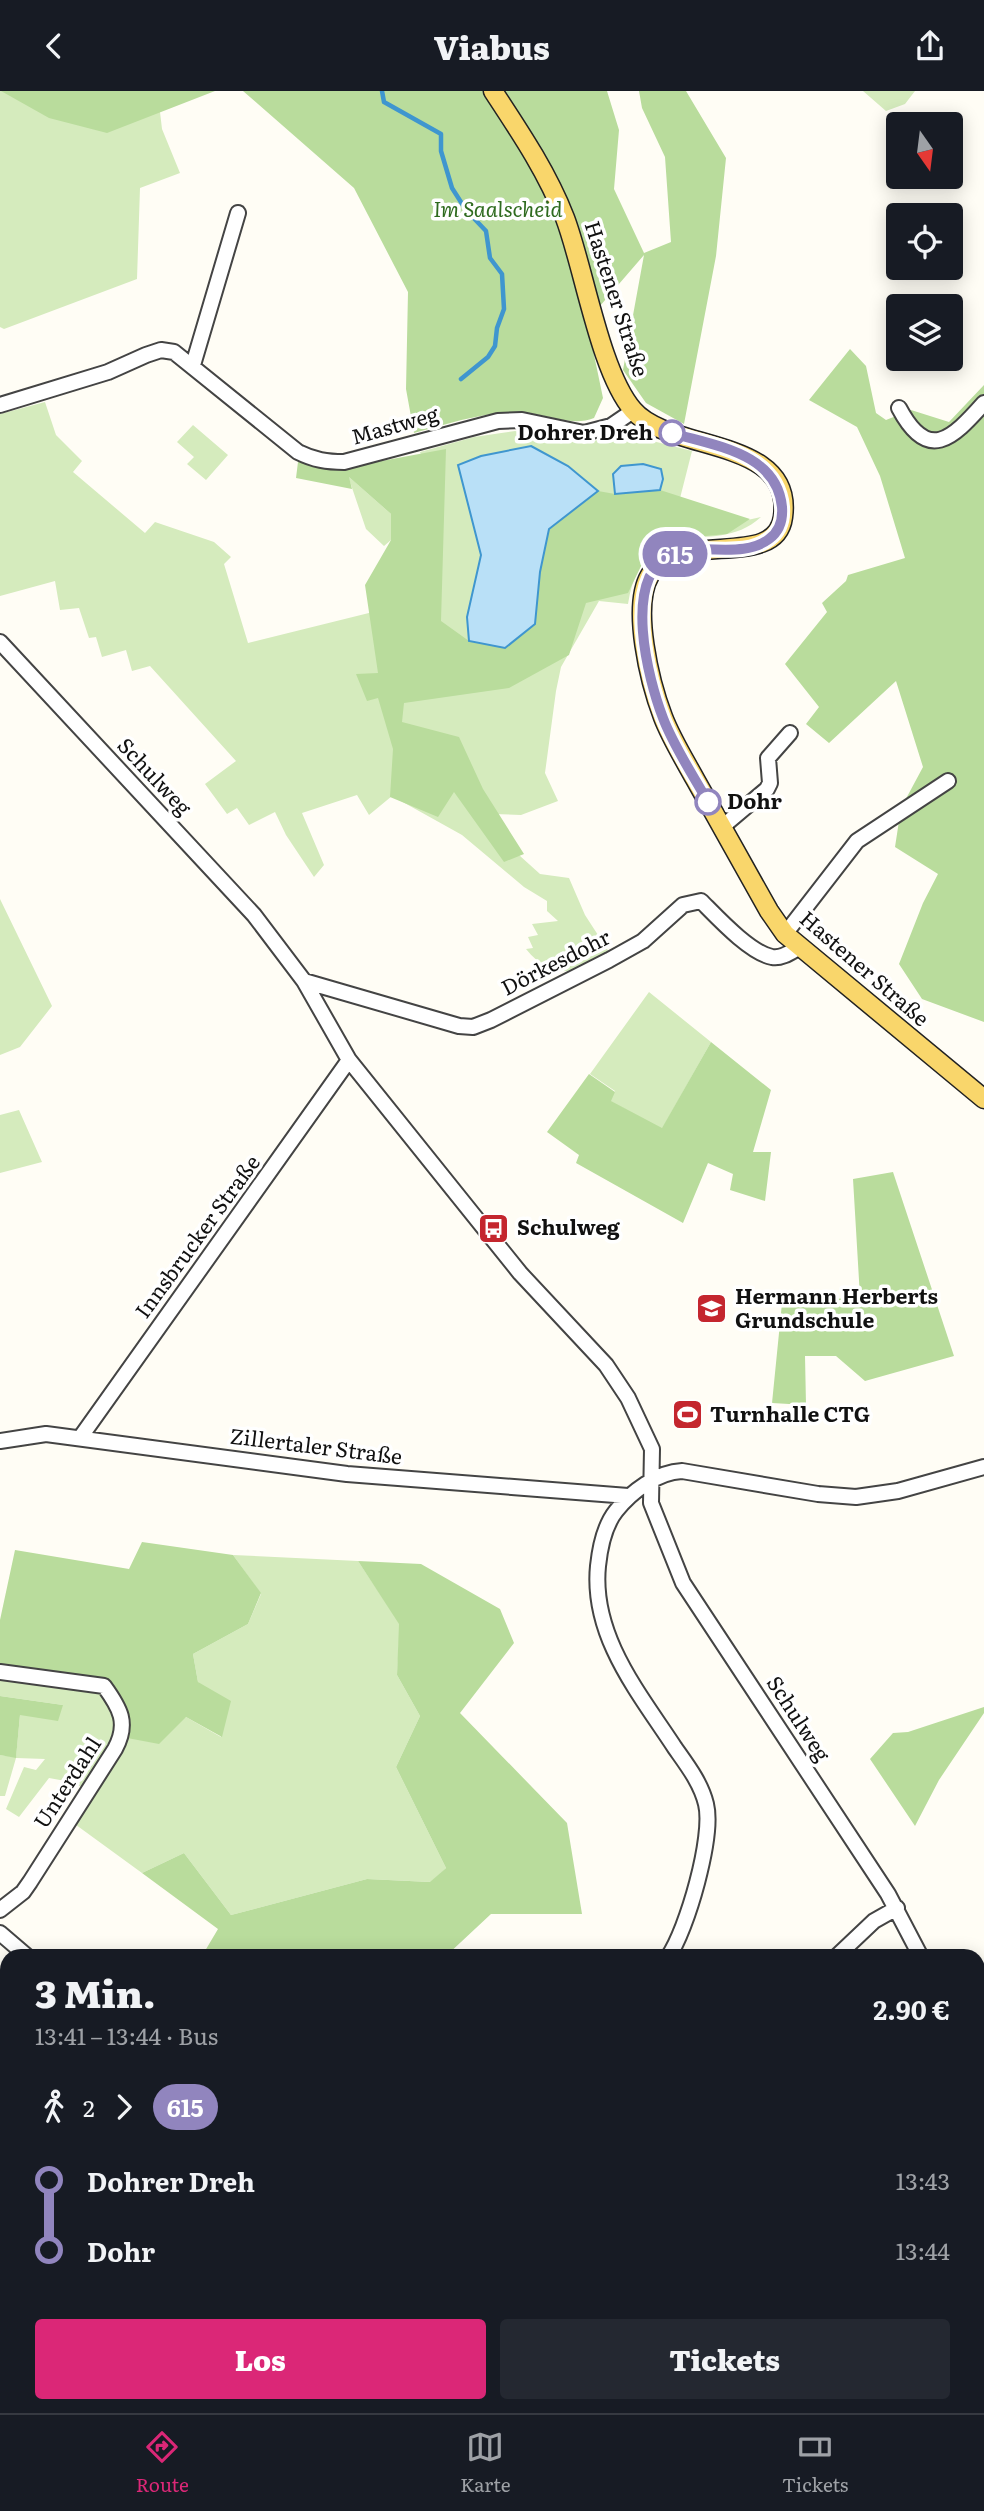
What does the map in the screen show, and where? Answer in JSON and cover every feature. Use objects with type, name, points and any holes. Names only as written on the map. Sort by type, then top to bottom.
[{"type":"main road","name":"Hastener Straße","points":[[493,91],[538,161],[554,193],[616,381],[633,411],[669,432],[746,456],[763,466],[781,495],[783,517],[778,530],[768,540],[755,547],[693,550],[670,555],[649,577],[641,603],[650,670],[663,717],[722,827],[785,934],[798,948],[984,1099]]},
{"type":"street","points":[[193,365],[238,212]]},
{"type":"street","name":"Mastweg","points":[[0,405],[60,388],[161,351],[174,352],[193,365],[298,452],[312,459],[329,462],[344,462],[498,421],[522,420],[584,433],[597,432],[633,411]]},
{"type":"street","points":[[899,408],[911,430],[927,441],[938,442],[952,436],[984,403]]},
{"type":"street","name":"Schulweg","points":[[0,642],[246,906],[304,981],[349,1060],[555,1315],[606,1365],[628,1398],[652,1449],[651,1503],[683,1583],[897,1908],[918,1949]]},
{"type":"street","points":[[722,827],[767,789],[770,783],[768,758],[790,733]]},
{"type":"street","points":[[785,934],[857,841],[948,781]]},
{"type":"street","name":"Dörkesdohr","points":[[304,981],[459,1026],[472,1027],[609,960],[643,940],[683,905],[693,900],[701,901],[743,940],[765,954],[780,957],[798,948]]},
{"type":"street","name":"Innsbrucker Straße","points":[[80,1438],[349,1060]]},
{"type":"street","name":"Zillertaler Straße","points":[[0,1441],[46,1434],[347,1474],[628,1496]]},
{"type":"street","points":[[672,1949],[679,1937],[703,1856],[708,1817],[694,1776],[620,1663],[599,1605],[598,1570],[604,1535],[613,1515],[628,1496],[670,1471],[818,1494],[856,1497],[898,1491],[984,1467]]},
{"type":"street","name":"Unterdahl","points":[[0,1672],[104,1686],[121,1709],[123,1723],[122,1737],[115,1749],[23,1892],[0,1910]]},
{"type":"street","points":[[844,1949],[874,1921],[897,1908]]},
{"type":"street","points":[[0,1933],[19,1949]]},
{"type":"green space","points":[[0,91],[158,95],[162,129],[180,173],[140,188],[137,279],[4,329],[0,327]]},
{"type":"green space","points":[[1,91],[215,91],[107,133],[49,118]]},
{"type":"green space","name":"Im Saalscheid","points":[[243,91],[607,91],[619,130],[614,189],[644,253],[671,242],[665,157],[642,108],[639,91],[686,91],[726,158],[716,256],[684,424],[646,403],[623,370],[644,255],[587,321],[603,398],[594,418],[575,421],[525,412],[489,414],[414,433],[406,389],[408,292],[354,188]]},
{"type":"green space","points":[[863,91],[915,91],[905,104],[886,111]]},
{"type":"green space","points":[[850,349],[866,366],[876,413],[886,420],[911,410],[949,422],[984,385],[984,1022],[922,999],[899,964],[923,903],[938,874],[895,847],[901,808],[923,767],[896,681],[829,743],[806,724],[819,707],[785,664],[827,612],[822,603],[846,581],[848,575],[905,558],[880,476],[857,427],[809,400]]},
{"type":"green space","points":[[45,402],[56,435],[82,461],[73,472],[145,533],[155,522],[214,542],[231,557],[224,564],[248,643],[389,608],[431,486],[420,452],[474,437],[515,431],[584,444],[621,433],[692,451],[675,518],[734,523],[761,517],[741,530],[665,542],[650,553],[637,572],[628,604],[599,601],[561,667],[556,691],[545,773],[558,801],[521,815],[493,814],[509,846],[540,874],[569,878],[585,915],[609,952],[585,965],[566,971],[556,971],[537,960],[526,949],[533,948],[528,937],[538,935],[532,924],[558,921],[547,911],[547,901],[524,887],[462,835],[392,796],[369,815],[357,795],[302,813],[324,865],[314,877],[286,835],[275,812],[249,825],[237,808],[227,814],[205,784],[236,761],[150,666],[132,671],[126,650],[102,657],[96,637],[89,638],[79,608],[60,610],[55,581],[0,596],[0,414]]},
{"type":"green space","points":[[193,425],[228,455],[206,480],[187,464],[194,457],[177,442]]},
{"type":"green space","points":[[446,449],[441,621],[469,641],[540,572],[549,529],[598,491],[615,494],[660,490],[750,519],[727,534],[673,539],[660,543],[644,560],[628,593],[586,603],[569,655],[509,688],[404,703],[402,722],[459,737],[483,789],[524,854],[504,862],[454,792],[438,817],[390,797],[393,749],[378,698],[367,701],[356,674],[378,673],[365,585],[391,540],[391,514],[349,477],[352,489],[296,478],[298,462],[349,467]]},
{"type":"green space","points":[[348,476],[391,514],[391,540],[384,546],[366,529]]},
{"type":"green space","points":[[0,899],[52,1006],[20,1047],[0,1055]]},
{"type":"green space","points":[[649,992],[711,1042],[662,1129],[610,1101],[615,1091],[590,1074]]},
{"type":"green space","points":[[711,1042],[771,1090],[753,1152],[771,1152],[765,1201],[730,1190],[733,1174],[708,1163],[683,1223],[576,1163],[579,1155],[547,1132],[589,1074],[615,1092],[611,1101],[662,1128]]},
{"type":"green space","points":[[19,1110],[42,1162],[0,1173],[0,1115]]},
{"type":"green space","points":[[893,1172],[954,1356],[865,1381],[836,1356],[805,1356],[806,1405],[772,1403],[782,1303],[860,1297],[853,1179]]},
{"type":"green space","points":[[142,1542],[233,1555],[261,1593],[248,1624],[193,1654],[198,1682],[231,1701],[222,1737],[186,1717],[159,1744],[122,1737],[104,1686],[0,1671],[0,1620],[15,1550],[129,1569]]},
{"type":"green space","points":[[233,1555],[358,1561],[400,1624],[397,1675],[420,1716],[396,1767],[446,1868],[431,1882],[367,1879],[231,1915],[184,1853],[142,1873],[72,1822],[129,1735],[186,1717],[221,1737],[198,1682],[193,1654],[248,1624],[261,1594]]},
{"type":"green space","points":[[358,1561],[421,1564],[500,1609],[514,1643],[460,1713],[567,1823],[582,1914],[491,1914],[454,1949],[206,1949],[218,1929],[142,1873],[184,1853],[231,1915],[367,1879],[430,1882],[446,1868],[396,1767],[420,1716],[397,1675],[399,1624]]},
{"type":"green space","points":[[0,1672],[104,1686],[123,1723],[88,1790],[71,1782],[49,1778],[19,1817],[6,1809],[24,1767],[36,1770],[45,1759],[16,1758],[5,1796],[0,1796],[0,1755],[16,1757],[20,1715],[63,1705],[0,1696]]},
{"type":"green space","points":[[0,1696],[63,1705],[58,1721],[20,1715],[16,1758],[0,1755]]},
{"type":"green space","points":[[984,1707],[984,1713],[939,1780],[915,1826],[870,1759],[893,1733],[908,1732]]},
{"type":"water","points":[[531,446],[568,466],[598,491],[549,529],[540,572],[535,624],[505,648],[469,641],[467,617],[481,555],[458,465],[481,456]]},
{"type":"water","points":[[643,464],[661,469],[663,479],[660,490],[615,494],[613,474],[621,466]]},
{"type":"waterway","points":[[382,91],[384,102],[441,134],[441,151],[452,188],[466,210],[486,231],[490,258],[502,274],[504,309],[497,328],[495,346],[488,357],[461,379]]},
{"type":"bus line","name":"615","points":[[672,433],[746,456],[763,466],[781,495],[783,517],[778,530],[768,540],[755,547],[693,550],[670,555],[649,577],[641,603],[650,670],[663,717],[708,802]]},
{"type":"place","name":"Dohrer Dreh","points":[[672,433]]},
{"type":"place","name":"Dohr","points":[[708,802]]},
{"type":"place","name":"Schulweg","points":[[494,1228]]},
{"type":"place","name":"Hermann Herberts Grundschule","points":[[712,1309]]},
{"type":"place","name":"Turnhalle CTG","points":[[687,1415]]}]
